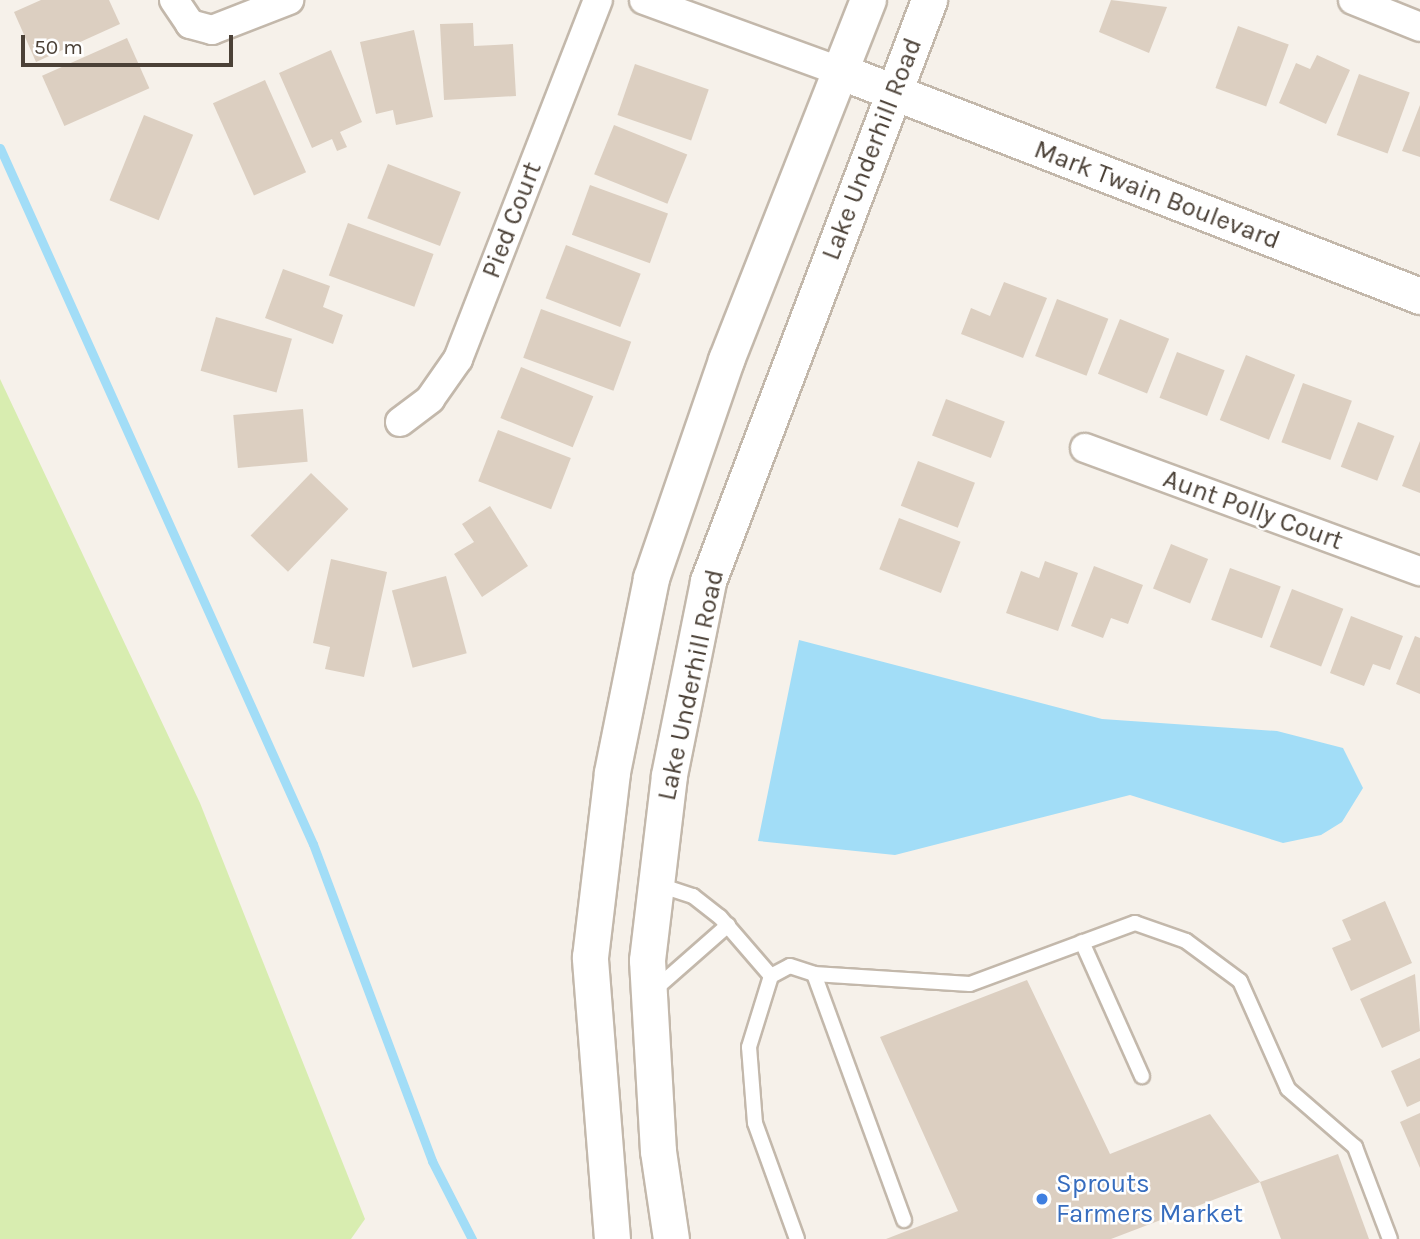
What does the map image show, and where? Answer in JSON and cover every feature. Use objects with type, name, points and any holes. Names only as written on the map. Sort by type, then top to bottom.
[{"type":"street","points":[[174,0],[191,24],[212,30],[289,0]]},
{"type":"street","name":"Pied Court","points":[[400,422],[430,399],[458,359],[598,0]]},
{"type":"street","points":[[644,0],[842,72]]},
{"type":"street","points":[[612,1239],[590,957],[614,760],[651,578],[726,360],[869,0]]},
{"type":"street","name":"Lake Underhill Road","points":[[671,1239],[649,994],[656,884],[669,775],[708,581],[929,0]]},
{"type":"street","points":[[1353,0],[1420,27]]},
{"type":"street","name":"Mark Twain Boulevard","points":[[842,72],[1420,296]]},
{"type":"street","name":"Aunt Polly Court","points":[[1085,448],[1420,571]]},
{"type":"lane","points":[[656,884],[693,896],[728,925],[771,976]]},
{"type":"lane","points":[[797,1239],[755,1123],[749,1047],[771,976],[790,966],[814,974],[970,984],[1135,923],[1186,941],[1240,981],[1287,1089],[1355,1147],[1390,1239]]},
{"type":"lane","points":[[649,994],[728,925]]},
{"type":"lane","points":[[1082,942],[1142,1076]]},
{"type":"lane","points":[[814,974],[904,1220]]},
{"type":"green space","points":[[0,379],[200,803],[365,1219],[351,1239],[0,1239]]},
{"type":"water","points":[[799,640],[1102,719],[1277,731],[1343,748],[1363,788],[1342,822],[1321,835],[1283,843],[1130,795],[895,855],[758,841]]},
{"type":"building","points":[[41,0],[109,0],[120,24],[36,62],[14,12]]},
{"type":"building","points":[[1111,0],[1167,7],[1149,53],[1099,32]]},
{"type":"building","points":[[473,23],[474,46],[513,44],[516,96],[444,100],[440,24]]},
{"type":"building","points":[[1238,26],[1289,44],[1266,106],[1215,88]]},
{"type":"building","points":[[414,30],[433,117],[396,125],[393,110],[376,114],[360,42]]},
{"type":"building","points":[[127,38],[149,88],[64,126],[42,76]]},
{"type":"building","points":[[331,50],[362,122],[340,132],[347,147],[337,151],[332,139],[312,148],[279,73]]},
{"type":"building","points":[[1317,55],[1350,70],[1326,124],[1279,103],[1296,63],[1310,69]]},
{"type":"building","points":[[635,64],[709,89],[691,140],[617,115]]},
{"type":"building","points":[[1359,74],[1410,92],[1388,154],[1337,135]]},
{"type":"building","points":[[265,80],[306,172],[254,195],[213,103]]},
{"type":"building","points":[[1420,105],[1420,157],[1402,151]]},
{"type":"building","points":[[144,115],[193,135],[159,220],[110,200]]},
{"type":"building","points":[[614,125],[687,155],[667,204],[594,174]]},
{"type":"building","points":[[388,164],[461,192],[440,246],[367,218]]},
{"type":"building","points":[[590,185],[668,213],[650,263],[572,235]]},
{"type":"building","points":[[348,223],[434,254],[414,307],[329,276]]},
{"type":"building","points":[[566,245],[641,274],[620,327],[546,298]]},
{"type":"building","points":[[283,269],[330,286],[323,307],[343,315],[333,344],[265,318]]},
{"type":"building","points":[[1004,282],[1047,298],[1023,358],[961,334],[971,308],[990,316]]},
{"type":"building","points":[[1057,299],[1108,319],[1086,376],[1035,356]]},
{"type":"building","points":[[541,309],[631,342],[613,391],[523,358]]},
{"type":"building","points":[[216,317],[292,339],[277,393],[201,371]]},
{"type":"building","points":[[1120,319],[1169,339],[1147,394],[1098,374]]},
{"type":"building","points":[[1177,352],[1225,370],[1207,416],[1159,398]]},
{"type":"building","points":[[1246,355],[1295,375],[1269,440],[1220,420]]},
{"type":"building","points":[[521,367],[593,396],[573,447],[500,418]]},
{"type":"building","points":[[1303,383],[1352,401],[1330,460],[1281,442]]},
{"type":"building","points":[[946,399],[1005,422],[991,458],[932,435]]},
{"type":"building","points":[[303,409],[308,462],[238,468],[233,415]]},
{"type":"building","points":[[1358,422],[1394,436],[1377,481],[1341,467]]},
{"type":"building","points":[[498,430],[571,458],[551,509],[478,481]]},
{"type":"building","points":[[1420,441],[1420,493],[1402,486]]},
{"type":"building","points":[[918,461],[975,483],[958,528],[901,506]]},
{"type":"building","points":[[311,473],[348,509],[288,572],[251,536]]},
{"type":"building","points":[[490,506],[528,566],[482,597],[454,554],[474,542],[462,524]]},
{"type":"building","points":[[899,518],[961,542],[941,593],[879,569]]},
{"type":"building","points":[[1171,544],[1208,559],[1190,603],[1153,589]]},
{"type":"building","points":[[331,559],[387,572],[364,677],[325,669],[330,647],[313,643]]},
{"type":"building","points":[[1045,561],[1078,573],[1058,631],[1006,613],[1021,571],[1039,578]]},
{"type":"building","points":[[1094,566],[1143,585],[1128,624],[1111,618],[1103,638],[1071,626]]},
{"type":"building","points":[[1230,568],[1281,586],[1262,638],[1211,620]]},
{"type":"building","points":[[446,576],[467,653],[413,668],[392,590]]},
{"type":"building","points":[[1292,589],[1343,609],[1321,667],[1270,647]]},
{"type":"building","points":[[1351,616],[1403,636],[1390,670],[1373,664],[1364,686],[1330,673]]},
{"type":"building","points":[[1415,636],[1420,638],[1420,694],[1396,684]]},
{"type":"building","points":[[1385,901],[1412,963],[1351,991],[1332,948],[1351,940],[1342,920]]},
{"type":"building","points":[[1415,974],[1420,1031],[1382,1048],[1360,999]]},
{"type":"building","points":[[1027,980],[1110,1154],[1210,1114],[1260,1182],[1111,1239],[886,1239],[958,1211],[880,1037]]},
{"type":"building","points":[[1420,1058],[1420,1101],[1407,1107],[1391,1071]]},
{"type":"building","points":[[1420,1113],[1420,1168],[1400,1122]]},
{"type":"building","points":[[1338,1154],[1369,1239],[1281,1239],[1260,1182]]},
{"type":"waterway","points":[[0,148],[313,844],[432,1161],[472,1239]]},
{"type":"place","name":"Sprouts Farmers Market","points":[[1042,1199]]}]
